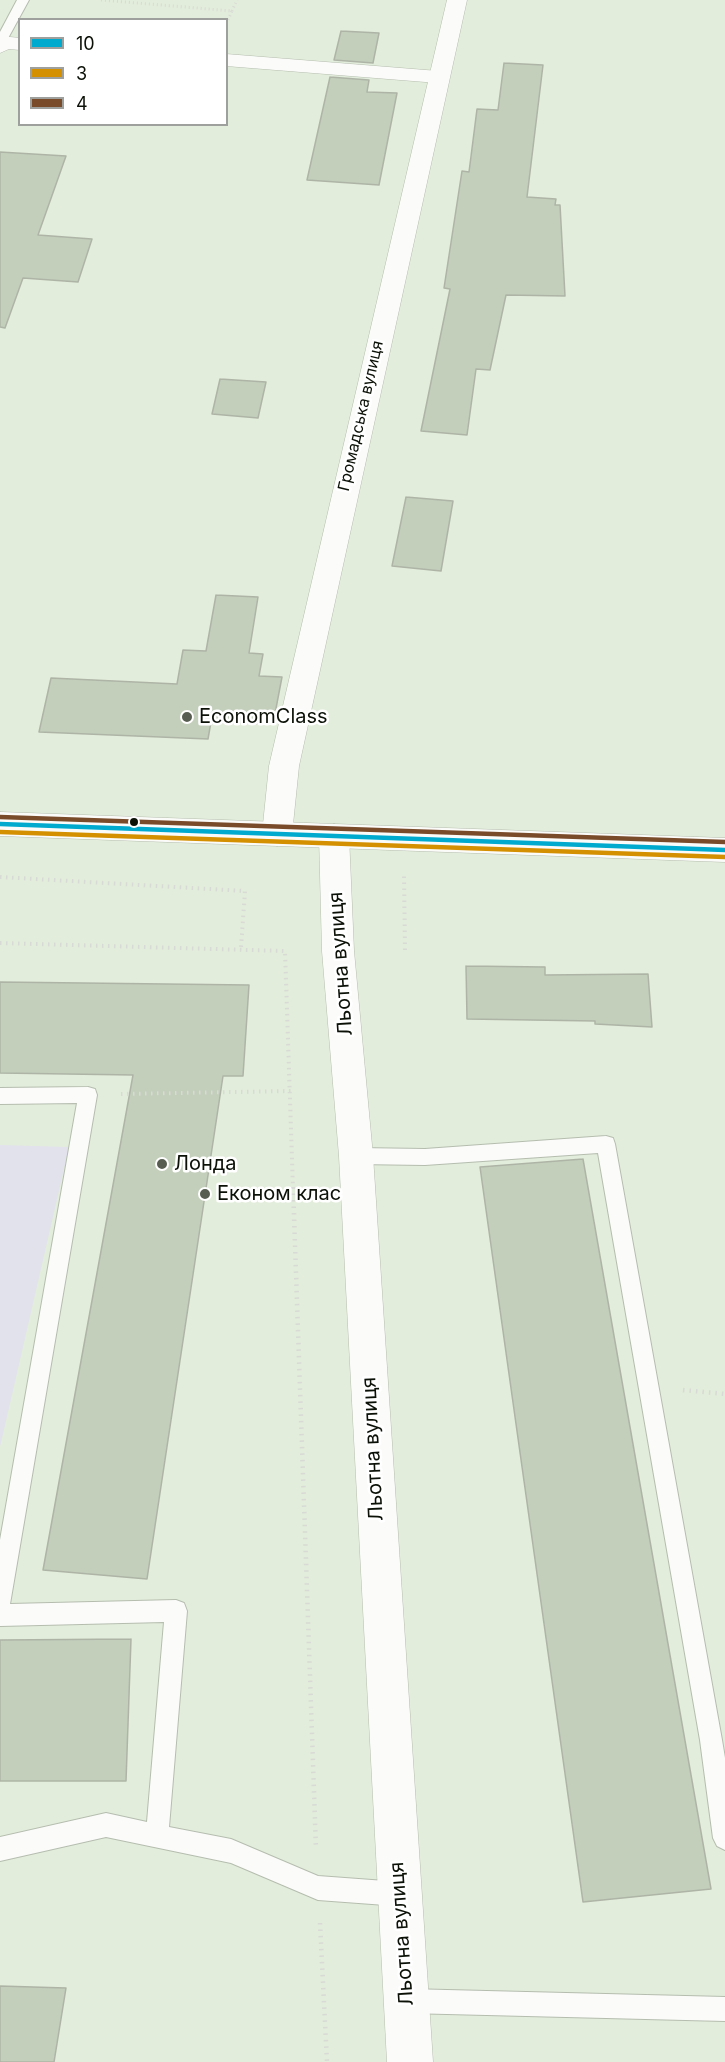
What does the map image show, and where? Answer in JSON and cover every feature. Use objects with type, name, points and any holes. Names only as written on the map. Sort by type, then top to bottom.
[{"type":"street","name":"Громадська вулиця","points":[[277,834],[284,766],[457,0]]},
{"type":"street","points":[[228,60],[438,77]]},
{"type":"street","points":[[0,824],[725,850]]},
{"type":"street","name":"Льотна вулиця","points":[[334,836],[338,951],[356,1156],[410,2062]]},
{"type":"lane","points":[[5,44],[23,0]]},
{"type":"lane","points":[[0,1096],[88,1095],[0,1601]]},
{"type":"lane","points":[[356,1156],[425,1157],[606,1144],[711,1740],[725,1838]]},
{"type":"lane","points":[[0,1615],[176,1611],[157,1836]]},
{"type":"lane","points":[[0,1850],[106,1825],[231,1851],[318,1888],[399,1894]]},
{"type":"lane","points":[[407,2001],[725,2009]]},
{"type":"path","points":[[101,0],[232,10]]},
{"type":"path","points":[[228,19],[237,0]]},
{"type":"path","points":[[405,950],[404,876],[416,877]]},
{"type":"path","points":[[0,877],[245,891],[241,948]]},
{"type":"path","points":[[0,943],[285,951],[318,1888],[327,2062]]},
{"type":"path","points":[[88,1095],[291,1091]]},
{"type":"path","points":[[698,1390],[725,1394]]},
{"type":"shaded area","points":[[0,1145],[69,1147],[0,1447]]},
{"type":"building","points":[[341,31],[379,33],[373,63],[334,60]]},
{"type":"building","points":[[504,63],[543,65],[527,197],[556,199],[555,205],[560,205],[565,296],[506,295],[490,370],[476,369],[467,435],[421,431],[450,289],[444,288],[462,171],[469,172],[477,109],[498,110]]},
{"type":"building","points":[[330,77],[369,80],[367,92],[397,93],[379,185],[307,180]]},
{"type":"building","points":[[0,152],[66,156],[38,235],[92,239],[78,282],[23,278],[5,328],[0,327]]},
{"type":"building","points":[[220,379],[266,382],[258,418],[212,414]]},
{"type":"building","points":[[406,497],[453,501],[441,571],[392,566]]},
{"type":"building","points":[[216,595],[258,597],[249,653],[263,654],[259,676],[282,677],[273,724],[211,722],[208,739],[39,732],[51,678],[177,684],[183,650],[206,651]]},
{"type":"building","points":[[466,966],[545,967],[545,975],[648,974],[652,1027],[595,1024],[595,1021],[467,1019]]},
{"type":"building","points":[[0,982],[249,985],[243,1076],[223,1076],[147,1579],[43,1570],[133,1075],[0,1073]]},
{"type":"building","points":[[583,1159],[711,1889],[583,1902],[480,1167]]},
{"type":"building","points":[[131,1639],[126,1781],[0,1781],[0,1640]]},
{"type":"building","points":[[0,1986],[66,1988],[54,2062],[0,2062]]},
{"type":"transit line","name":"4","points":[[0,817],[725,842]]},
{"type":"transit line","name":"10","points":[[0,824],[725,850]]},
{"type":"transit line","name":"3","points":[[0,832],[725,857]]},
{"type":"place","name":"EconomClass","points":[[187,717]]},
{"type":"place","name":"Лонда","points":[[162,1164]]},
{"type":"place","name":"Економ клас","points":[[205,1194]]}]
